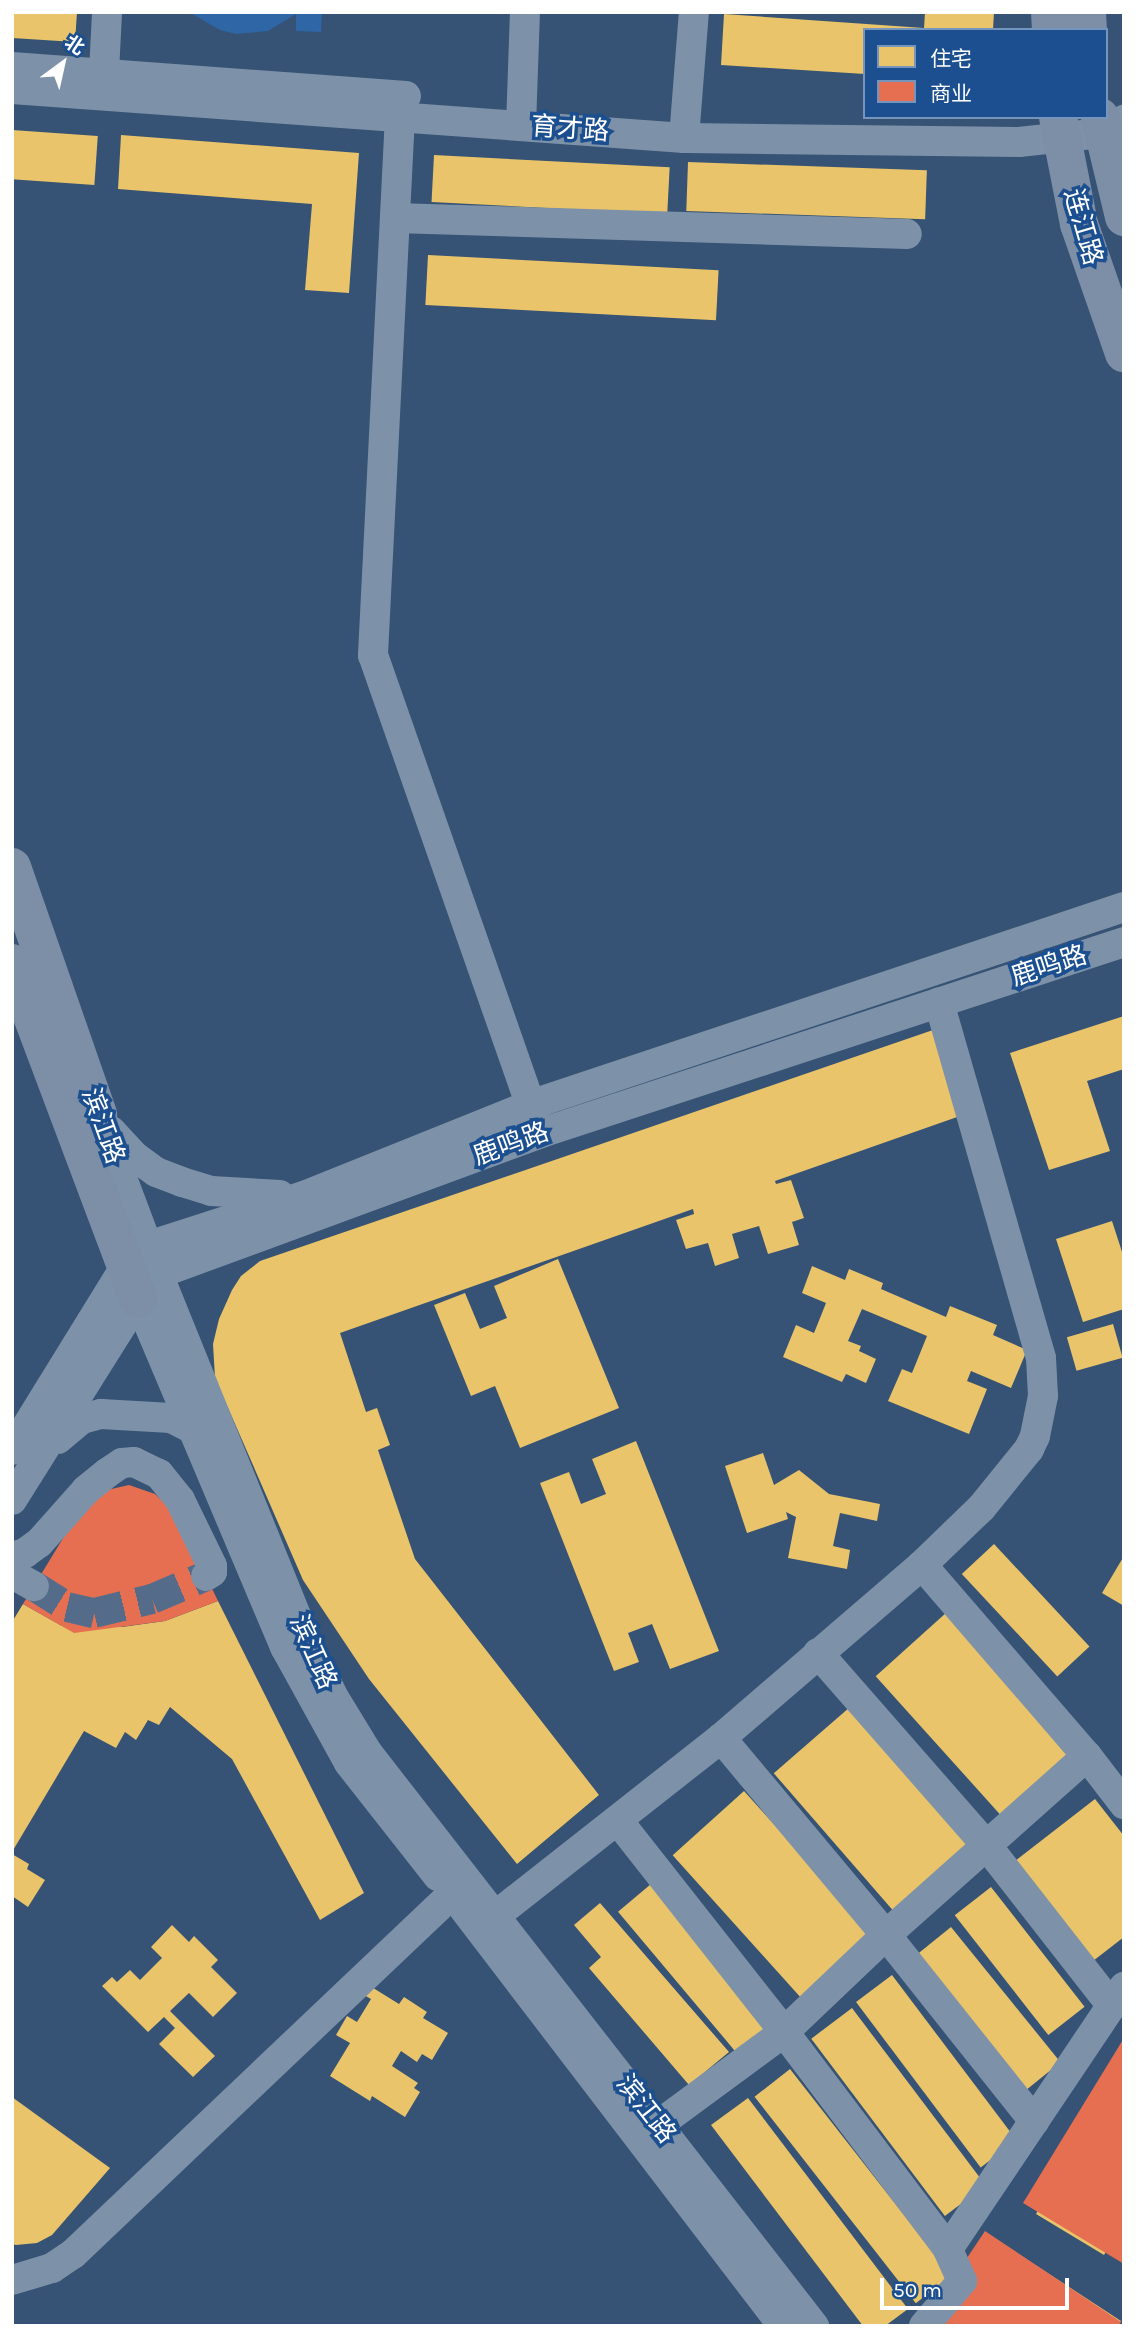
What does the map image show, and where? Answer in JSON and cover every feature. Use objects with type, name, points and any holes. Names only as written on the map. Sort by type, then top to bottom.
[{"type":"main road","name":"连江路","points":[[1089,121],[1124,217]]},
{"type":"main road","name":"连江路","points":[[1089,121],[1079,224],[1124,353]]},
{"type":"main road","name":"滨江路","points":[[12,867],[98,1114]]},
{"type":"main road","name":"滨江路","points":[[12,962],[142,1271]]},
{"type":"street","points":[[103,83],[107,12]]},
{"type":"street","points":[[521,116],[525,12]]},
{"type":"street","points":[[685,129],[694,12]]},
{"type":"street","name":"育才路","points":[[12,66],[103,83],[400,116],[521,116]]},
{"type":"street","name":"育才路","points":[[12,89],[103,83],[685,129],[1089,121]]},
{"type":"street","points":[[400,116],[373,655],[541,1133]]},
{"type":"street","points":[[395,219],[907,234]]},
{"type":"street","name":"鹿鸣路","points":[[142,1271],[304,1196],[530,1105],[1124,907]]},
{"type":"street","name":"鹿鸣路","points":[[142,1271],[541,1133],[1124,942]]},
{"type":"street","points":[[495,1916],[619,1822],[721,1738],[922,1564],[982,1507],[1022,1459],[1035,1436],[1043,1396],[1041,1359],[1036,1335],[939,1002]]},
{"type":"street","points":[[98,1114],[134,1156],[156,1171],[182,1182],[211,1191],[242,1195],[304,1196]]},
{"type":"street","name":"滨江路","points":[[98,1114],[142,1271],[191,1428],[285,1647],[318,1711],[349,1763],[783,2326]]},
{"type":"street","points":[[12,1500],[24,1456],[142,1271]]},
{"type":"street","name":"滨江路","points":[[142,1271],[306,1640],[333,1696],[367,1752],[814,2326]]},
{"type":"street","points":[[24,1456],[92,1416],[171,1418],[191,1428]]},
{"type":"street","points":[[12,1557],[39,1544],[79,1497],[107,1473],[122,1464],[134,1462],[159,1474],[180,1500],[212,1566],[212,1572],[206,1576]]},
{"type":"street","points":[[922,1564],[1087,1756],[1124,1804]]},
{"type":"street","points":[[818,1653],[1118,1997],[948,2249]]},
{"type":"street","points":[[721,1738],[886,1935],[1034,2121]]},
{"type":"street","points":[[658,2125],[784,2032],[886,1935],[1087,1756]]},
{"type":"street","points":[[619,1822],[784,2032],[948,2249],[961,2281],[924,2326]]},
{"type":"street","points":[[12,2280],[52,2268],[73,2254],[452,1894]]},
{"type":"shaded area","points":[[189,12],[322,12],[321,32],[296,31],[296,14],[268,31],[236,34],[220,30]]},
{"type":"building: 住宅","points":[[12,12],[77,12],[75,42],[12,38]]},
{"type":"building: 住宅","points":[[925,12],[994,12],[993,28],[924,28]]},
{"type":"building: 住宅","points":[[724,14],[924,28],[863,28],[863,74],[721,65]]},
{"type":"building: 住宅","points":[[12,130],[98,136],[94,185],[12,179]]},
{"type":"building: 住宅","points":[[121,135],[359,153],[349,293],[305,290],[312,204],[118,189]]},
{"type":"building: 住宅","points":[[434,155],[670,167],[667,214],[432,202]]},
{"type":"building: 住宅","points":[[688,162],[927,170],[925,219],[686,211]]},
{"type":"building: 住宅","points":[[428,255],[719,270],[716,320],[425,305]]},
{"type":"building: 住宅","points":[[1124,1016],[1124,1069],[1087,1081],[1110,1151],[1049,1170],[1010,1053]]},
{"type":"building: 住宅","points":[[933,1030],[960,1116],[775,1181],[776,1184],[791,1180],[804,1218],[792,1222],[799,1245],[768,1254],[759,1226],[732,1234],[739,1258],[715,1266],[708,1243],[686,1249],[676,1220],[694,1214],[693,1209],[340,1333],[366,1412],[377,1408],[390,1445],[378,1450],[415,1559],[599,1795],[517,1864],[369,1679],[303,1580],[215,1378],[213,1344],[219,1319],[232,1290],[241,1276],[260,1261]]},
{"type":"building: 住宅","points":[[1112,1221],[1124,1258],[1124,1309],[1083,1322],[1056,1239]]},
{"type":"building: 住宅","points":[[558,1259],[619,1408],[520,1448],[495,1386],[471,1396],[434,1305],[465,1293],[480,1329],[507,1318],[494,1286]]},
{"type":"building: 住宅","points":[[812,1266],[845,1280],[849,1269],[883,1283],[881,1289],[946,1317],[950,1306],[997,1325],[993,1335],[1027,1350],[1011,1388],[971,1371],[967,1381],[987,1389],[969,1434],[888,1401],[902,1369],[912,1373],[927,1336],[862,1309],[848,1341],[861,1346],[859,1351],[876,1359],[866,1383],[846,1374],[842,1382],[783,1357],[796,1325],[814,1333],[826,1303],[802,1293]]},
{"type":"building: 住宅","points":[[1113,1324],[1123,1358],[1077,1371],[1067,1337]]},
{"type":"building: 住宅","points":[[636,1441],[719,1651],[670,1669],[652,1624],[628,1633],[639,1662],[614,1671],[540,1483],[569,1472],[581,1504],[606,1494],[592,1459]]},
{"type":"building: 住宅","points":[[763,1453],[774,1485],[799,1470],[829,1494],[880,1504],[877,1521],[840,1513],[833,1546],[850,1550],[847,1569],[788,1558],[796,1517],[786,1512],[788,1519],[747,1533],[725,1466]]},
{"type":"building: 住宅","points":[[994,1544],[1089,1646],[1057,1676],[962,1574]]},
{"type":"building: 住宅","points":[[1124,1556],[1124,1606],[1102,1593]]},
{"type":"building: 住宅","points":[[218,1601],[364,1893],[320,1920],[232,1759],[170,1707],[159,1725],[148,1720],[136,1740],[125,1732],[116,1748],[84,1731],[12,1852],[12,1622],[23,1604],[62,1626],[70,1613],[92,1627],[101,1613],[122,1627],[165,1621]]},
{"type":"building: 住宅","points":[[947,1612],[1076,1755],[1005,1820],[876,1676]]},
{"type":"building: 住宅","points":[[850,1707],[973,1848],[896,1914],[774,1773]]},
{"type":"building: 住宅","points":[[744,1791],[873,1934],[802,1999],[673,1855]]},
{"type":"building: 住宅","points":[[1095,1799],[1124,1836],[1124,1937],[1093,1961],[1015,1861]]},
{"type":"building: 住宅","points":[[12,1854],[29,1864],[27,1869],[45,1880],[28,1907],[12,1896]]},
{"type":"building: 住宅","points":[[651,1884],[773,2030],[740,2057],[618,1912]]},
{"type":"building: 住宅","points":[[991,1887],[1085,2007],[1048,2035],[955,1915]]},
{"type":"building: 住宅","points":[[600,1903],[729,2052],[689,2085],[589,1968],[601,1957],[574,1925]]},
{"type":"building: 住宅","points":[[172,1925],[189,1942],[194,1936],[218,1960],[211,1967],[237,1993],[213,2017],[189,1993],[170,2011],[215,2056],[193,2077],[159,2044],[175,2028],[164,2017],[148,2032],[102,1986],[112,1977],[117,1982],[130,1970],[140,1980],[162,1958],[151,1947]]},
{"type":"building: 住宅","points":[[951,1927],[1061,2062],[1024,2092],[914,1957]]},
{"type":"building: 住宅","points":[[892,1975],[1017,2140],[981,2167],[856,2002]]},
{"type":"building: 住宅","points":[[370,1986],[399,2004],[404,1997],[427,2012],[423,2018],[448,2033],[432,2060],[422,2054],[417,2062],[401,2051],[392,2066],[418,2083],[414,2088],[420,2092],[405,2117],[372,2096],[370,2101],[330,2076],[350,2043],[336,2035],[347,2016],[357,2022],[371,1999],[364,1995]]},
{"type":"building: 住宅","points":[[852,2008],[986,2185],[945,2216],[811,2039]]},
{"type":"building: 住宅","points":[[1124,2065],[1124,2121],[1100,2161],[1124,2175],[1124,2221],[1104,2255],[1036,2214]]},
{"type":"building: 住宅","points":[[790,2069],[951,2275],[916,2303],[755,2097]]},
{"type":"building: 住宅","points":[[12,2097],[110,2168],[52,2235],[37,2243],[12,2244]]},
{"type":"building: 住宅","points":[[748,2098],[908,2309],[885,2326],[863,2326],[711,2125]]},
{"type":"building: 住宅","points":[[988,2234],[1121,2321],[1117,2326],[1034,2326],[960,2276]]},
{"type":"building: 商业","points":[[129,1485],[155,1494],[175,1513],[218,1601],[165,1621],[74,1633],[23,1604],[79,1512],[107,1490]]},
{"type":"building: 商业","points":[[1124,2038],[1124,2264],[1023,2203]]},
{"type":"building: 商业","points":[[985,2231],[1121,2322],[1118,2326],[934,2326],[961,2267]]},
{"type":"tunnel","points":[[34,1586],[67,1607],[94,1613],[152,1599],[206,1576]]}]
